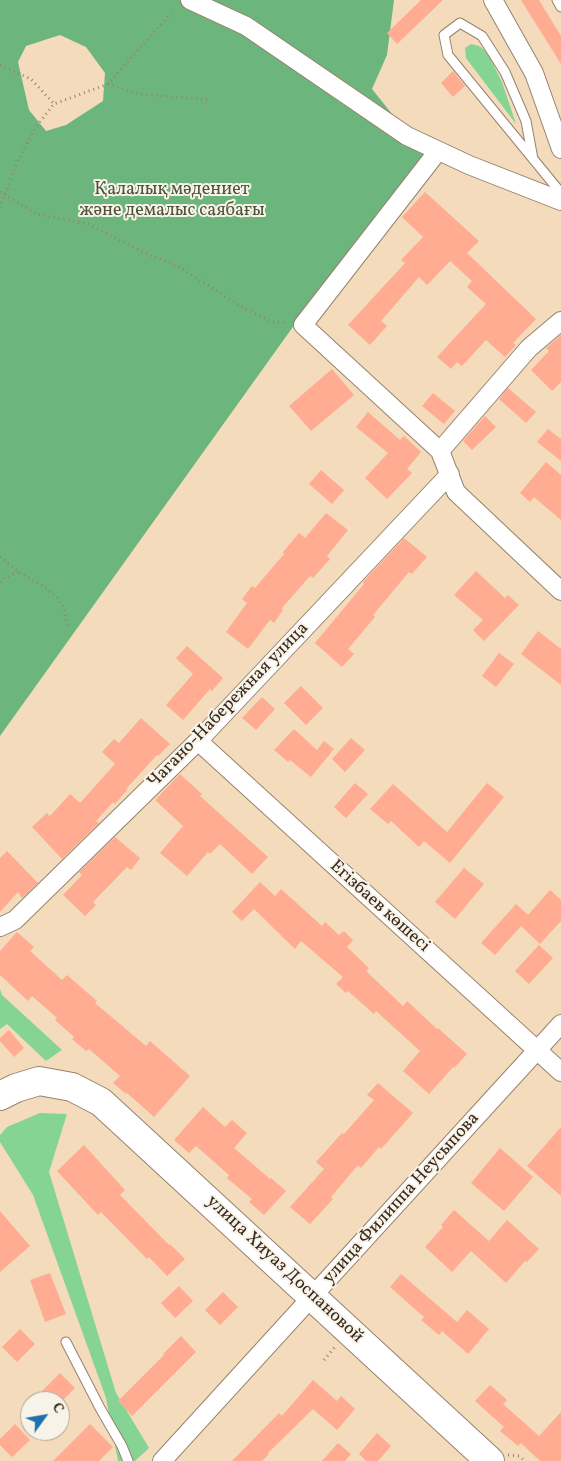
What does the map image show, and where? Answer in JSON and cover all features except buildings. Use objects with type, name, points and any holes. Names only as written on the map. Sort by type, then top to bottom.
[{"type":"main road","name":"улица Хиуаз Доспановой","points":[[0,1096],[16,1088],[39,1081],[72,1087],[101,1102],[308,1301],[470,1461]]},
{"type":"main road","name":"улица Хиуаз Доспановой","points":[[0,1116],[17,1107],[46,1099],[84,1110],[308,1301],[490,1461]]},
{"type":"street","points":[[190,0],[246,26],[407,136],[438,151],[561,201]]},
{"type":"street","points":[[493,0],[534,73],[561,149]]},
{"type":"street","points":[[438,151],[303,325],[440,450],[456,492],[561,591]]},
{"type":"street","points":[[440,450],[529,348],[561,321]]},
{"type":"street","name":"Чагано-Набережная улица","points":[[0,927],[15,920],[198,741],[450,474]]},
{"type":"street","name":"Егізбаев көшесі","points":[[198,741],[561,1072]]},
{"type":"street","name":"улица Филиппа Неусыпова","points":[[162,1461],[561,1024]]},
{"type":"lane","points":[[557,0],[561,7]]},
{"type":"lane","points":[[533,159],[526,121],[505,72],[482,36],[460,23],[444,35],[448,55],[533,159],[561,193]]},
{"type":"lane","points":[[66,1342],[122,1446],[128,1461]]},
{"type":"path","points":[[0,208],[14,169],[35,128],[54,104],[108,84],[171,13]]},
{"type":"path","points":[[0,65],[31,79],[54,104]]},
{"type":"path","points":[[108,84],[139,94],[211,100]]},
{"type":"path","points":[[0,192],[38,214],[88,224],[148,255],[168,262],[245,309],[273,322],[303,325]]},
{"type":"path","points":[[0,557],[57,597],[64,607],[68,629]]},
{"type":"path","points":[[0,582],[5,577],[19,572]]},
{"type":"green space","name":"Қалалық мәдениет және демалыс саябағы","points":[[0,0],[394,0],[387,55],[372,89],[424,154],[295,324],[0,736]],"holes":[[[60,35],[86,47],[105,73],[103,101],[66,125],[46,131],[29,110],[18,62],[26,46]]]},
{"type":"green space","points":[[471,44],[479,46],[487,52],[502,82],[516,124],[466,58],[465,48]]},
{"type":"green space","points":[[0,989],[2,995],[62,1050],[46,1061],[7,1024],[0,1029]]},
{"type":"green space","points":[[40,1113],[67,1114],[49,1172],[116,1393],[149,1448],[135,1461],[118,1461],[106,1398],[33,1195],[0,1142],[0,1135],[7,1127]]}]
